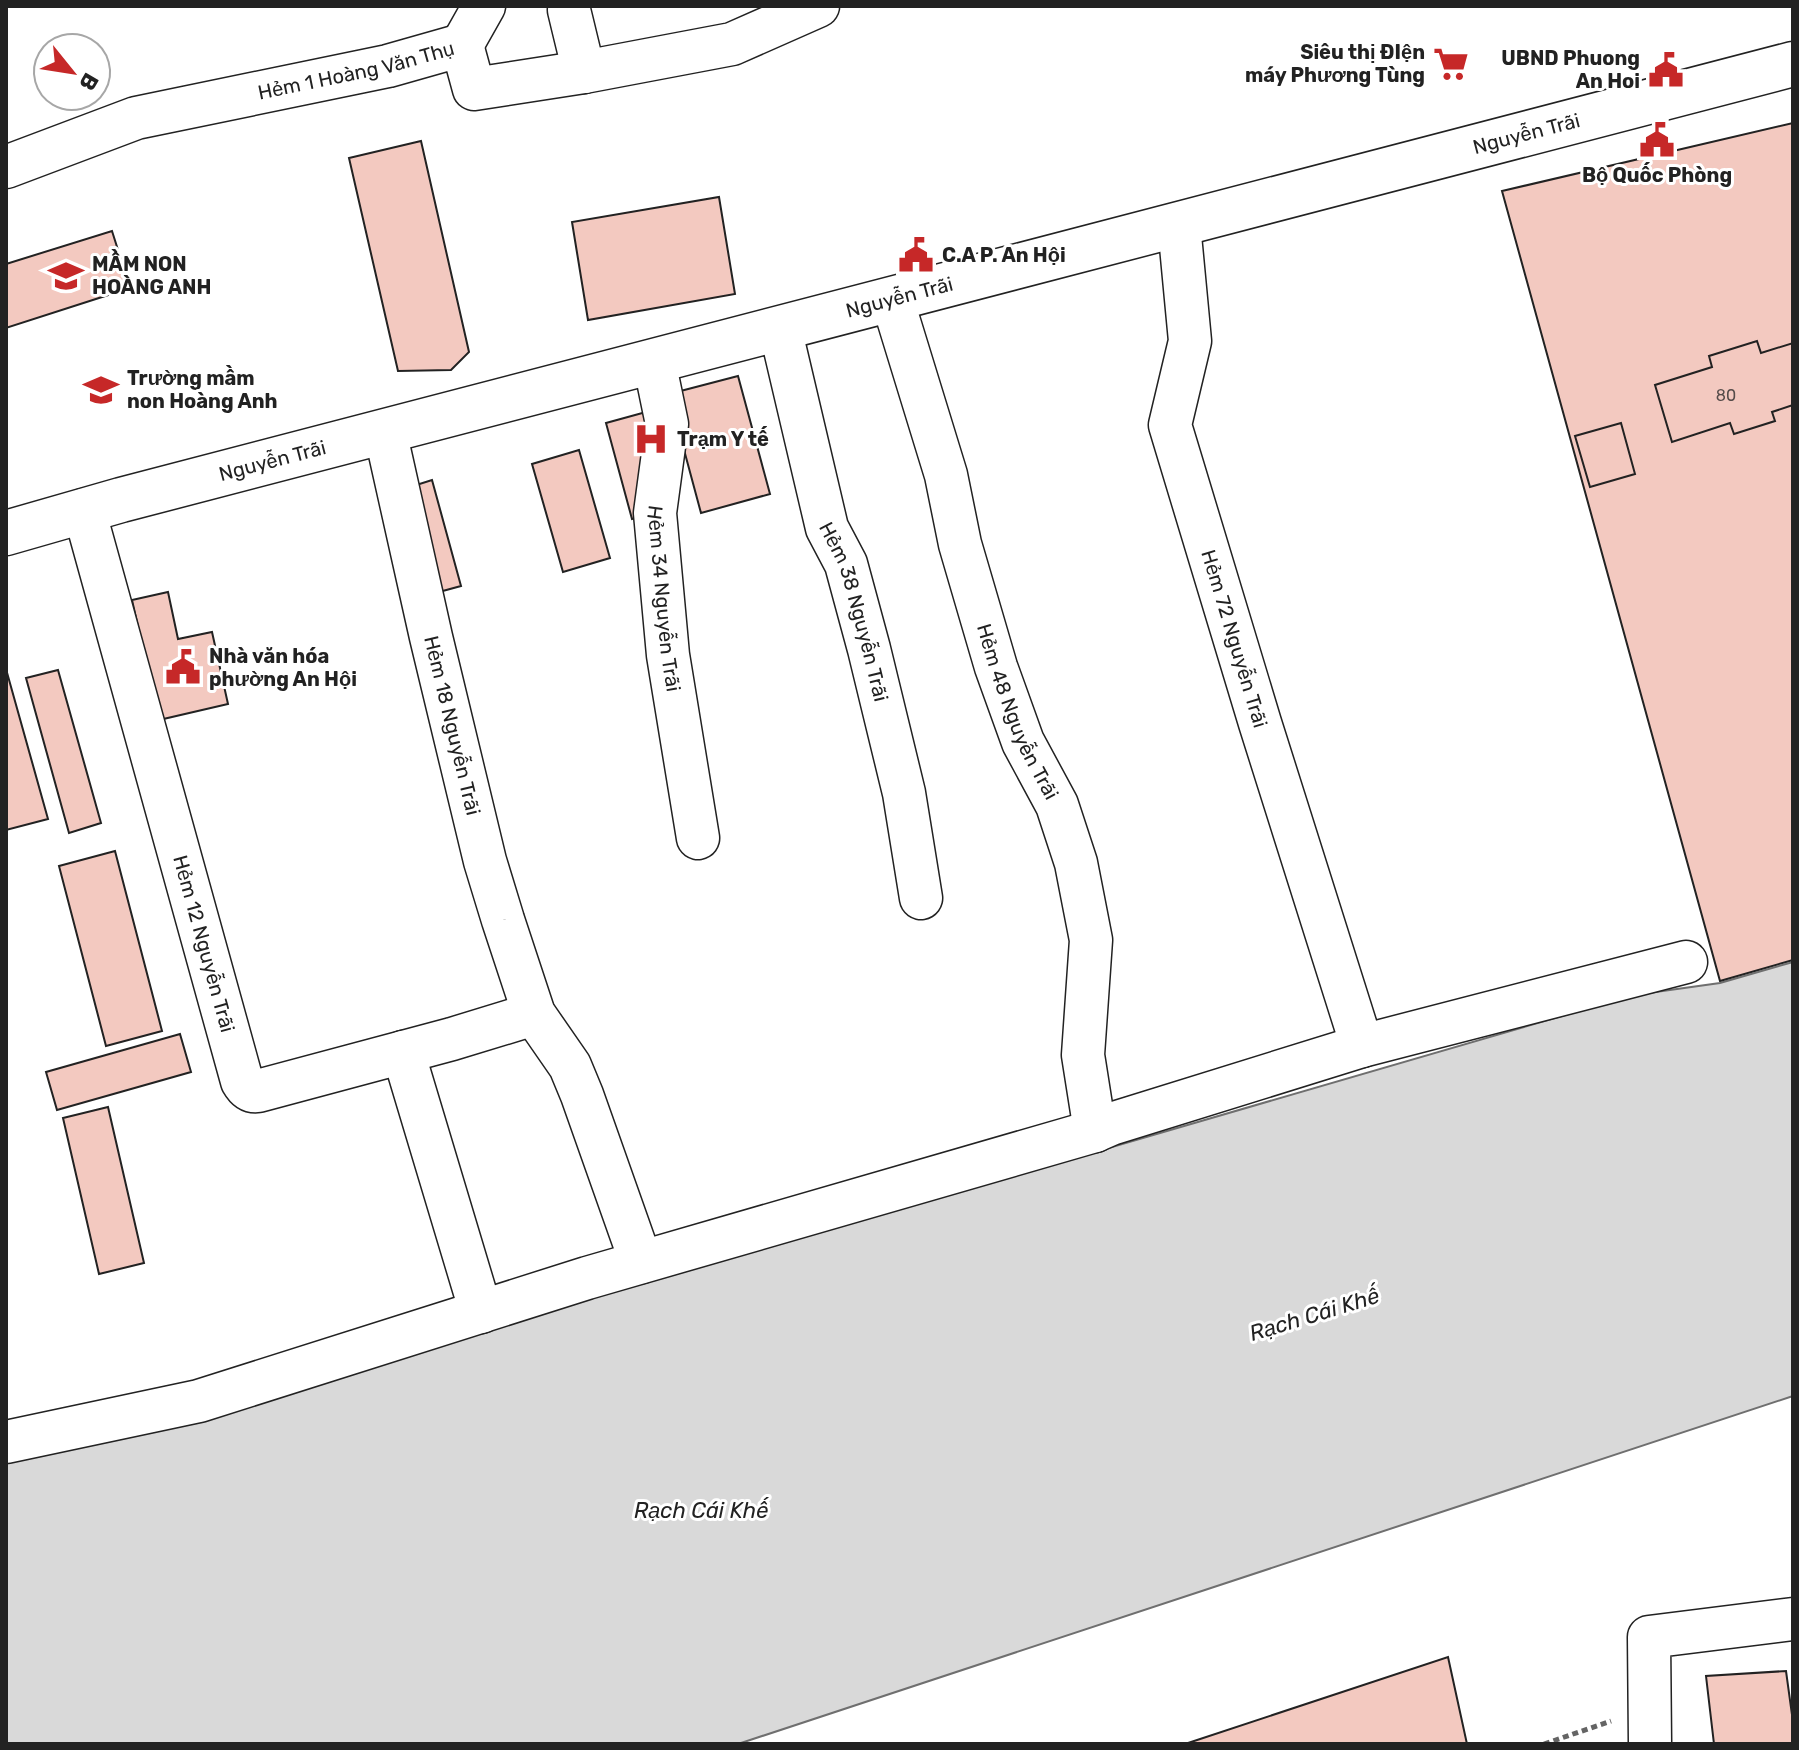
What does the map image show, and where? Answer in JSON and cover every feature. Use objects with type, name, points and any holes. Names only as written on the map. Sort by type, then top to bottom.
[{"type":"main road","name":"Nguyễn Trãi","points":[[6,533],[385,431],[1793,64]]},
{"type":"street","points":[[462,45],[484,6]]},
{"type":"street","name":"Hẻm 1 Hoàng Văn Thụ","points":[[6,167],[136,118],[388,66],[462,45],[474,89],[732,44],[818,6]]},
{"type":"street","points":[[574,7],[584,72]]},
{"type":"street","name":"Hẻm 72 Nguyễn Trãi","points":[[1179,225],[1190,341],[1170,425],[1362,1046]]},
{"type":"street","name":"Hẻm 48 Nguyễn Trãi","points":[[892,299],[946,475],[960,544],[996,667],[1023,742],[1057,805],[1076,863],[1091,940],[1083,1055],[1095,1131]]},
{"type":"street","name":"Hẻm 38 Nguyễn Trãi","points":[[780,328],[827,528],[846,564],[869,649],[904,793],[921,898]]},
{"type":"street","name":"Hẻm 34 Nguyễn Trãi","points":[[654,361],[667,424],[655,513],[668,655],[698,838]]},
{"type":"street","name":"Hẻm 18 Nguyễn Trãi","points":[[385,431],[485,861],[534,1014],[570,1066],[641,1262]]},
{"type":"street","name":"Hẻm 12 Nguyễn Trãi","points":[[84,510],[242,1081],[249,1090],[258,1091],[534,1014]]},
{"type":"street","points":[[6,1442],[199,1401],[641,1262],[1095,1131],[1362,1046],[1686,962]]},
{"type":"street","points":[[403,1052],[481,1312]]},
{"type":"street","points":[[1650,1726],[1649,1637],[1793,1619]]},
{"type":"path","points":[[1544,1744],[1650,1726]]},
{"type":"water","name":"Rạch Cái Khế","points":[[1793,962],[1793,1396],[738,1744],[6,1744],[6,1453],[662,1278],[1634,995],[1720,983]]},
{"type":"building","points":[[1793,123],[1793,960],[1720,981],[1502,191]]},
{"type":"building","points":[[421,141],[469,352],[451,370],[398,371],[349,158]]},
{"type":"building","points":[[719,197],[735,294],[588,320],[572,222]]},
{"type":"building","name":"MẦM NON HOÀNG ANH","points":[[112,231],[130,288],[6,328],[6,264]]},
{"type":"building","points":[[1757,341],[1761,353],[1793,343],[1793,405],[1772,412],[1775,421],[1734,434],[1730,423],[1672,442],[1655,385],[1712,367],[1709,356]]},
{"type":"building","points":[[738,376],[770,494],[701,513],[669,394]]},
{"type":"building","points":[[646,412],[671,508],[632,519],[606,423]]},
{"type":"building","points":[[1621,423],[1635,474],[1590,487],[1575,436]]},
{"type":"building","points":[[579,450],[610,558],[563,572],[532,464]]},
{"type":"building","points":[[432,480],[461,586],[417,598],[388,494]]},
{"type":"building","name":"Nhà văn hóa phường An Hội","points":[[168,592],[178,639],[212,632],[228,704],[159,720],[132,600]]},
{"type":"building","points":[[6,669],[48,819],[6,830]]},
{"type":"building","points":[[58,670],[101,823],[69,833],[26,678]]},
{"type":"building","points":[[115,851],[162,1031],[106,1046],[59,866]]},
{"type":"building","points":[[180,1034],[191,1072],[57,1110],[46,1072]]},
{"type":"building","points":[[108,1107],[144,1263],[99,1274],[63,1118]]},
{"type":"building","points":[[1448,1657],[1467,1744],[1185,1744]]},
{"type":"building","points":[[1786,1671],[1793,1744],[1714,1744],[1706,1676]]},
{"type":"place","name":"Siêu thị ĐIện máy Phương Tùng","points":[[1451,64]]},
{"type":"place","name":"UBND Phuong An Hoi","points":[[1666,70]]},
{"type":"place","name":"Bộ Quốc Phòng","points":[[1657,140]]},
{"type":"place","name":"C.A P. An Hội","points":[[916,255]]},
{"type":"place","name":"MẦM NON HOÀNG ANH","points":[[66,276]]},
{"type":"place","name":"Trường mầm non Hoàng Anh","points":[[101,390]]},
{"type":"place","name":"Trạm Y tế","points":[[651,439]]},
{"type":"place","name":"Nhà văn hóa phường An Hội","points":[[183,667]]}]
